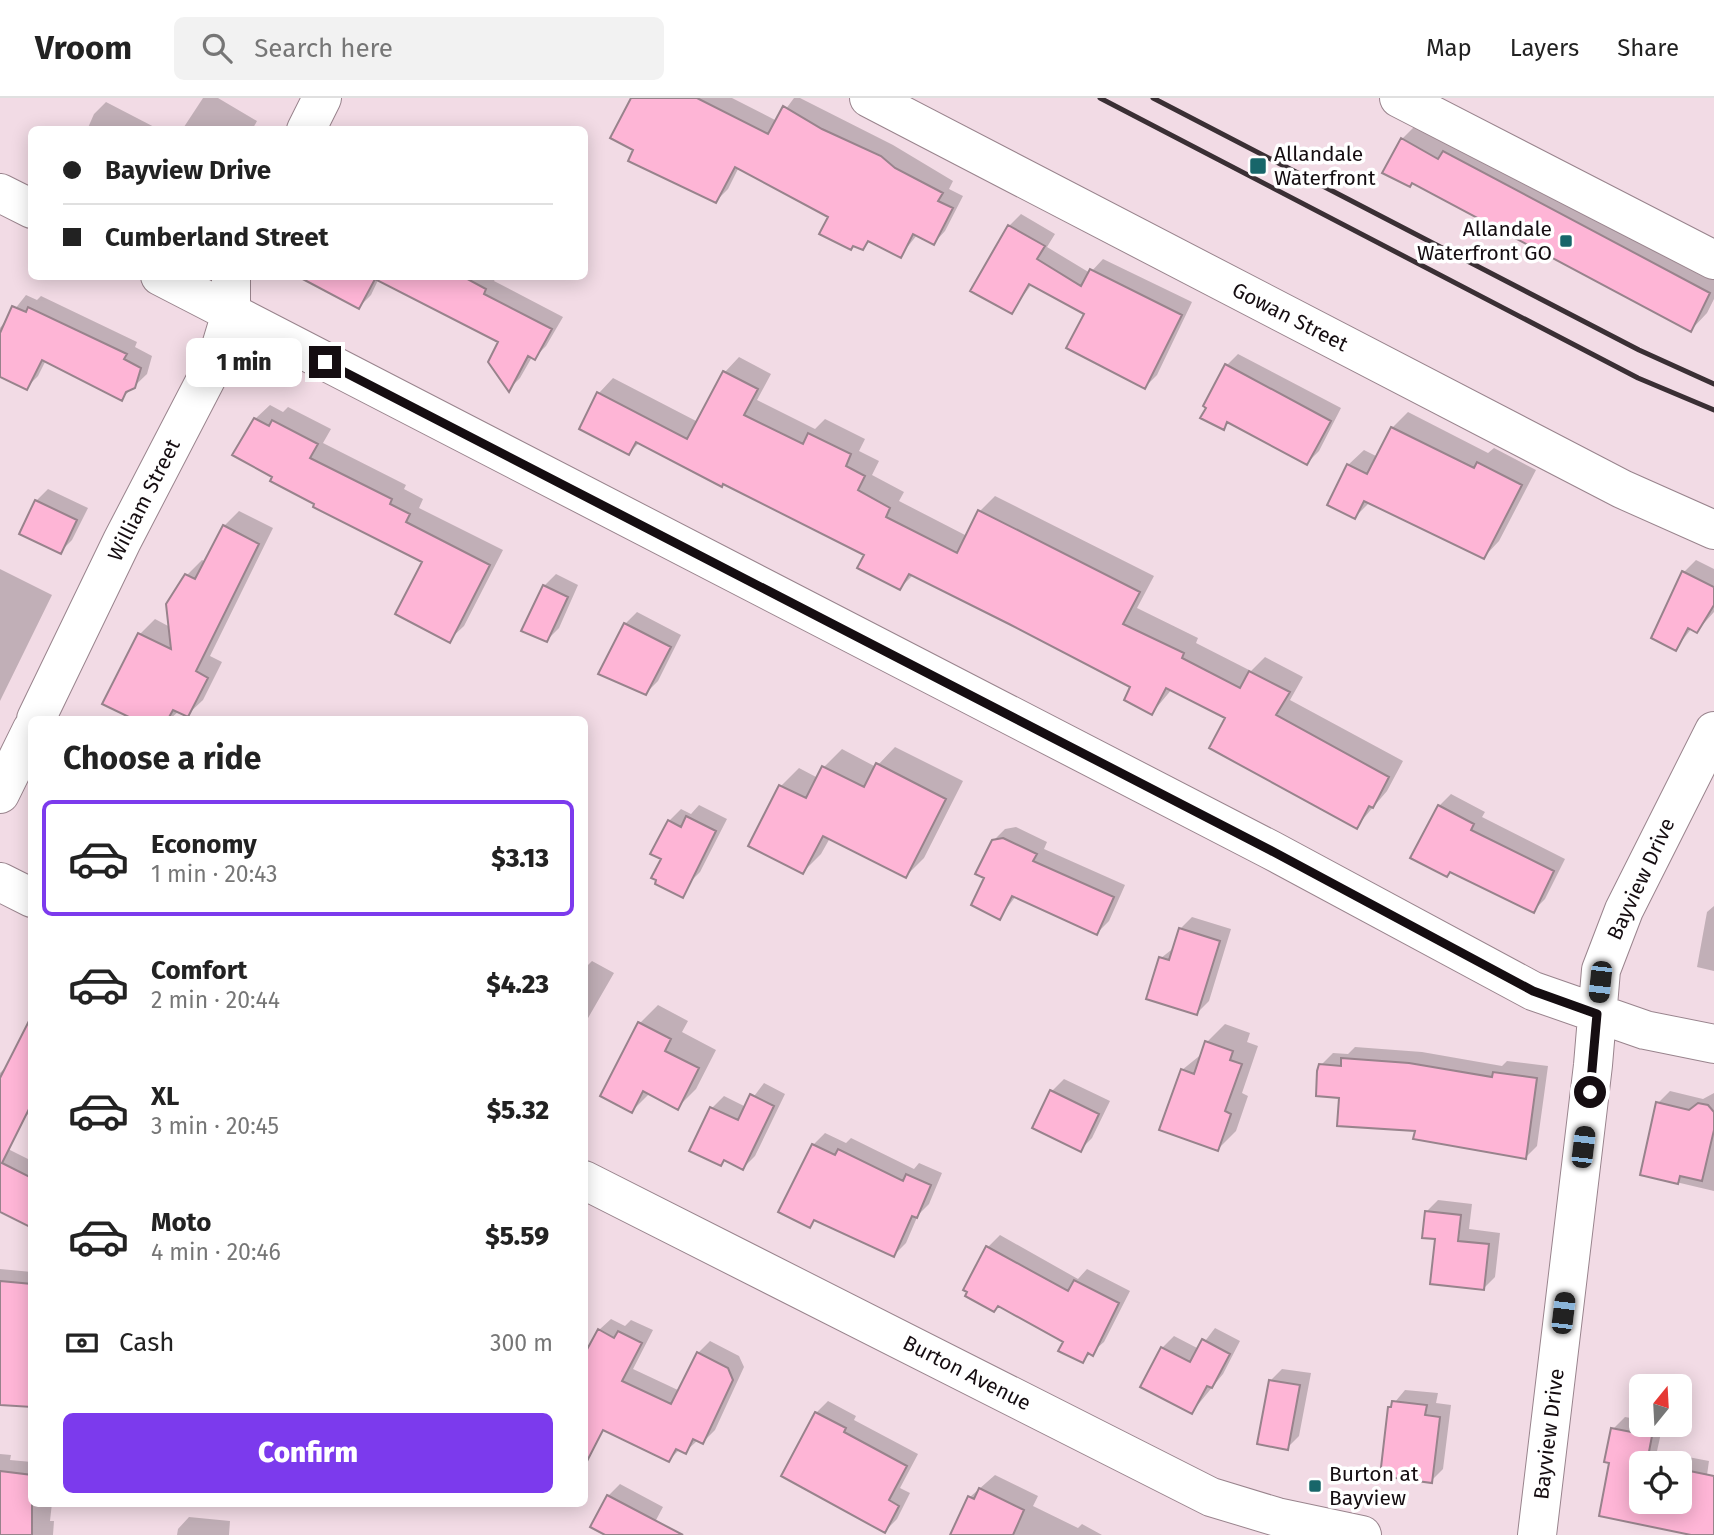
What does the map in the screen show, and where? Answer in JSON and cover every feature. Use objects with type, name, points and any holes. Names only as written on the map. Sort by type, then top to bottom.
[{"type":"street","points":[[308,126],[322,98]]},
{"type":"street","name":"Gowan Street","points":[[869,98],[1622,489],[1714,530]]},
{"type":"street","points":[[1399,98],[1714,260]]},
{"type":"street","points":[[0,193],[28,207]]},
{"type":"street","points":[[175,280],[231,295],[1533,991],[1645,1030],[1714,1044]]},
{"type":"street","name":"William Street","points":[[38,716],[218,356],[231,295]]},
{"type":"street","name":"Bayview Drive","points":[[1537,1535],[1601,970],[1616,927],[1714,732]]},
{"type":"street","points":[[0,794],[28,737]]},
{"type":"street","points":[[0,882],[28,896]]},
{"type":"street","name":"Burton Avenue","points":[[588,1182],[1212,1497],[1277,1517],[1362,1535]]},
{"type":"building","points":[[631,98],[697,98],[768,134],[783,106],[822,129],[881,156],[895,168],[943,193],[938,201],[953,208],[934,245],[913,234],[901,258],[868,241],[863,250],[853,246],[851,250],[819,234],[828,217],[735,167],[716,203],[628,161],[633,150],[610,138]]},
{"type":"building","name":"Allandale Waterfront GO","points":[[1401,138],[1438,159],[1443,151],[1710,293],[1691,332],[1412,183],[1410,187],[1382,173]]},
{"type":"building","points":[[1008,225],[1045,246],[1037,259],[1081,286],[1090,269],[1182,315],[1145,389],[1066,348],[1084,314],[1029,284],[1012,314],[970,291]]},
{"type":"building","points":[[305,280],[374,280],[359,309]]},
{"type":"building","points":[[377,280],[469,280],[486,289],[484,294],[552,329],[535,360],[528,356],[509,392],[488,362],[498,342]]},
{"type":"building","points":[[12,306],[26,312],[28,307],[127,354],[124,359],[141,368],[135,388],[126,392],[122,401],[42,360],[27,390],[0,377],[0,333]]},
{"type":"building","points":[[1225,364],[1331,421],[1307,465],[1227,422],[1224,430],[1200,418],[1206,408],[1203,406]]},
{"type":"building","points":[[723,371],[758,389],[744,415],[803,444],[808,433],[851,454],[846,466],[865,476],[858,490],[890,508],[886,517],[957,553],[978,510],[1140,592],[1123,624],[1184,653],[1182,658],[1240,688],[1249,671],[1290,692],[1276,715],[1389,777],[1373,808],[1369,806],[1357,829],[1209,748],[1225,718],[1166,688],[1152,715],[1124,700],[1130,687],[909,574],[900,590],[857,568],[864,555],[723,484],[722,487],[636,442],[629,455],[579,429],[597,392],[687,439]]},
{"type":"building","points":[[254,418],[269,426],[272,420],[318,444],[310,458],[392,499],[390,504],[410,514],[406,522],[490,565],[450,643],[395,614],[422,562],[313,507],[314,504],[270,481],[272,477],[232,455]]},
{"type":"building","points":[[1391,427],[1474,468],[1477,462],[1522,485],[1484,559],[1364,501],[1355,519],[1327,505],[1347,464],[1367,474]]},
{"type":"building","points":[[35,500],[77,520],[61,554],[19,534]]},
{"type":"building","points":[[223,525],[259,544],[196,671],[208,678],[189,716],[173,710],[170,716],[127,716],[102,704],[138,633],[171,649],[166,604],[185,574],[195,579]]},
{"type":"building","points":[[1682,571],[1714,587],[1714,605],[1697,633],[1688,628],[1676,651],[1651,638]]},
{"type":"building","points":[[543,585],[568,597],[547,642],[521,631]]},
{"type":"building","points":[[624,623],[671,647],[646,695],[598,674]]},
{"type":"building","points":[[876,763],[946,799],[906,878],[823,836],[803,874],[748,846],[779,785],[806,798],[822,766],[864,787]]},
{"type":"building","points":[[1438,805],[1474,824],[1471,830],[1554,871],[1534,913],[1450,872],[1447,877],[1410,858]]},
{"type":"building","points":[[686,816],[716,831],[683,898],[655,884],[656,880],[651,878],[661,859],[650,854],[668,820],[681,827]]},
{"type":"building","points":[[1003,838],[1037,854],[1033,861],[1114,897],[1097,935],[1012,896],[1000,920],[971,905],[984,878],[975,874],[992,840]]},
{"type":"building","points":[[1179,928],[1220,941],[1197,1015],[1146,999],[1159,957],[1169,960]]},
{"type":"building","points":[[638,1022],[671,1039],[665,1051],[699,1068],[678,1110],[643,1091],[632,1113],[600,1096]]},
{"type":"building","points":[[28,1023],[28,1111],[2,1163],[28,1176],[28,1226],[0,1212],[0,1078]]},
{"type":"building","points":[[1205,1041],[1233,1051],[1230,1060],[1242,1064],[1225,1111],[1231,1114],[1218,1151],[1159,1130],[1181,1069],[1194,1074]]},
{"type":"building","points":[[1341,1058],[1409,1063],[1492,1077],[1493,1072],[1537,1078],[1526,1159],[1413,1139],[1415,1131],[1337,1126],[1339,1098],[1316,1096],[1317,1071],[1319,1064],[1341,1066]]},
{"type":"building","points":[[1050,1090],[1099,1114],[1081,1152],[1032,1128]]},
{"type":"building","points":[[750,1094],[774,1106],[743,1170],[724,1160],[721,1166],[689,1151],[710,1107],[738,1120]]},
{"type":"building","points":[[1656,1102],[1689,1110],[1698,1103],[1708,1105],[1714,1112],[1714,1130],[1702,1181],[1680,1176],[1678,1184],[1640,1175]]},
{"type":"building","points":[[812,1144],[835,1155],[838,1149],[903,1181],[906,1174],[931,1185],[917,1218],[912,1216],[894,1257],[814,1220],[810,1228],[778,1212]]},
{"type":"building","points":[[1425,1211],[1461,1215],[1458,1241],[1489,1244],[1484,1290],[1430,1284],[1435,1239],[1422,1238]]},
{"type":"building","points":[[986,1246],[1068,1291],[1074,1280],[1119,1303],[1093,1356],[1088,1353],[1083,1363],[1058,1351],[1063,1342],[998,1306],[994,1312],[965,1296],[967,1292],[963,1290]]},
{"type":"building","points":[[0,1281],[28,1284],[28,1407],[0,1405]]},
{"type":"building","points":[[598,1329],[614,1338],[618,1331],[642,1343],[622,1381],[671,1404],[697,1352],[728,1368],[733,1380],[703,1444],[693,1439],[686,1454],[676,1449],[669,1462],[603,1430],[588,1459],[588,1348]]},
{"type":"building","points":[[1202,1339],[1230,1354],[1212,1388],[1207,1386],[1192,1414],[1140,1387],[1161,1347],[1190,1362]]},
{"type":"building","points":[[1269,1380],[1300,1385],[1288,1450],[1257,1444]]},
{"type":"building","points":[[1392,1401],[1427,1405],[1425,1415],[1440,1417],[1432,1483],[1380,1476],[1388,1407],[1391,1407]]},
{"type":"building","points":[[815,1412],[846,1428],[844,1432],[907,1466],[889,1500],[899,1506],[885,1533],[781,1476]]},
{"type":"building","points":[[1611,1428],[1629,1432],[1629,1437],[1652,1437],[1649,1451],[1629,1451],[1629,1514],[1692,1514],[1692,1471],[1714,1476],[1714,1535],[1691,1535],[1599,1516],[1609,1463],[1604,1462]]},
{"type":"building","points":[[0,1471],[28,1474],[28,1507],[32,1507],[32,1535],[0,1535]]},
{"type":"building","points":[[979,1488],[1024,1510],[1013,1535],[950,1535],[968,1496],[974,1499]]},
{"type":"building","points":[[607,1495],[683,1535],[605,1535],[590,1527]]},
{"type":"railway","points":[[1100,98],[1638,378],[1714,410]]},
{"type":"railway","points":[[1153,98],[1639,350],[1714,384]]},
{"type":"place","name":"Allandale Waterfront","points":[[1258,166]]},
{"type":"place","name":"Allandale Waterfront GO","points":[[1566,241]]},
{"type":"place","name":"Burton at Bayview","points":[[1315,1486]]},
{"type":"route","points":[[325,362],[583,498],[1270,850],[1533,991],[1597,1014],[1590,1092]]}]
